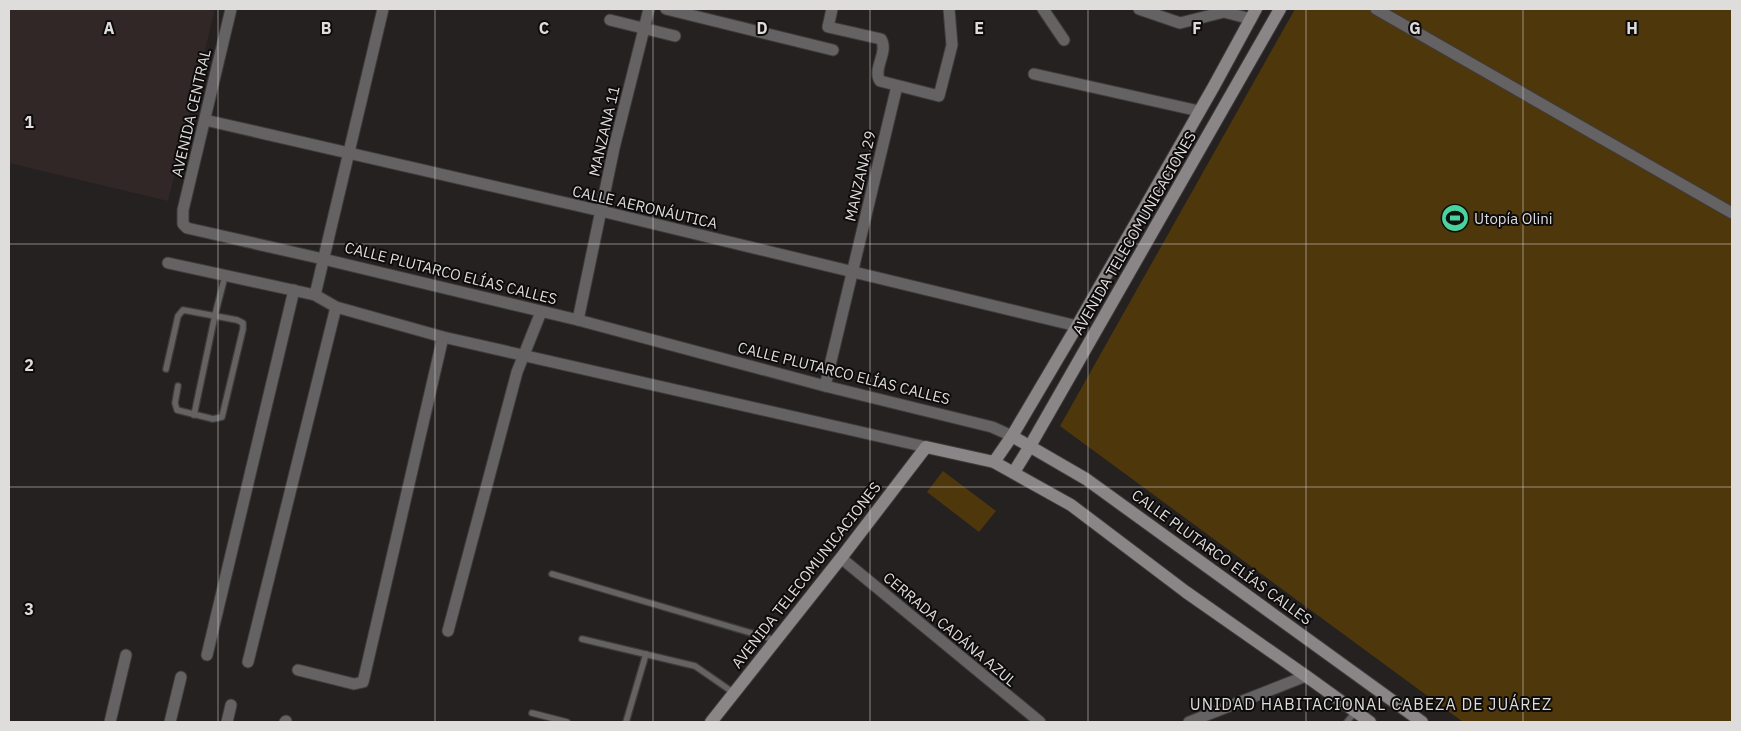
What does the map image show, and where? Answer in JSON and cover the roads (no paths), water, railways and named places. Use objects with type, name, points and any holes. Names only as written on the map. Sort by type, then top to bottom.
[{"type":"street","name":"AVENIDA CENTRAL","points":[[183,224],[183,210],[231,9]]},
{"type":"street","points":[[315,295],[322,259],[383,9]]},
{"type":"street","name":"MANZANA 11","points":[[578,320],[614,148],[649,9]]},
{"type":"street","points":[[666,9],[833,50]]},
{"type":"street","points":[[832,9],[828,27],[881,39],[884,47],[878,78],[884,83],[939,96],[952,46],[949,9]]},
{"type":"street","points":[[1044,9],[1064,40]]},
{"type":"street","points":[[1139,9],[1180,23],[1224,12],[1253,14]]},
{"type":"street","name":"AVENIDA TELECOMUNICACIONES","points":[[1014,472],[1280,9]]},
{"type":"street","points":[[1376,9],[1732,213]]},
{"type":"street","name":"AVENIDA TELECOMUNICACIONES","points":[[994,462],[1012,436],[1077,326],[1253,14]]},
{"type":"street","points":[[610,20],[675,36]]},
{"type":"street","points":[[1034,74],[1199,111]]},
{"type":"street","name":"MANZANA 29","points":[[825,386],[896,86]]},
{"type":"street","name":"CALLE AERONÁUTICA","points":[[205,120],[601,211],[1077,326]]},
{"type":"street","name":"CALLE PLUTARCO ELÍAS CALLES","points":[[183,224],[195,231],[578,320],[825,386],[992,427],[1012,436],[1086,478],[1422,722]]},
{"type":"street","points":[[168,263],[315,295],[336,307],[443,337],[994,462],[1071,505],[1186,592],[1370,722]]},
{"type":"street","points":[[207,655],[294,290]]},
{"type":"street","points":[[248,662],[336,307]]},
{"type":"street","points":[[448,631],[517,372],[541,312]]},
{"type":"street","points":[[298,670],[354,684],[359,684],[364,678],[443,337]]},
{"type":"street","name":"AVENIDA TELECOMUNICACIONES","points":[[711,722],[926,447]]},
{"type":"street","name":"CERRADA CADÁNA AZUL","points":[[841,558],[1040,722]]},
{"type":"street","points":[[110,722],[126,655]]},
{"type":"street","points":[[1189,722],[1306,676]]},
{"type":"street","points":[[170,722],[181,678]]},
{"type":"street","points":[[227,722],[231,706]]},
{"type":"lane","points":[[194,415],[215,315],[226,276]]},
{"type":"lane","points":[[166,368],[180,313],[187,310],[243,323],[224,414],[220,418],[216,419],[181,412],[175,407],[178,386]]},
{"type":"lane","points":[[552,574],[775,640]]},
{"type":"lane","points":[[582,639],[695,666],[734,693]]},
{"type":"lane","points":[[626,722],[646,654]]},
{"type":"lane","points":[[532,712],[567,722]]},
{"type":"lane","points":[[1347,722],[1355,712]]},
{"type":"place","name":"Utopía Olini","points":[[1455,218]]},
{"type":"district","name":"UNIDAD HABITACIONAL CABEZA DE JUÁREZ","points":[[1371,704]]}]
